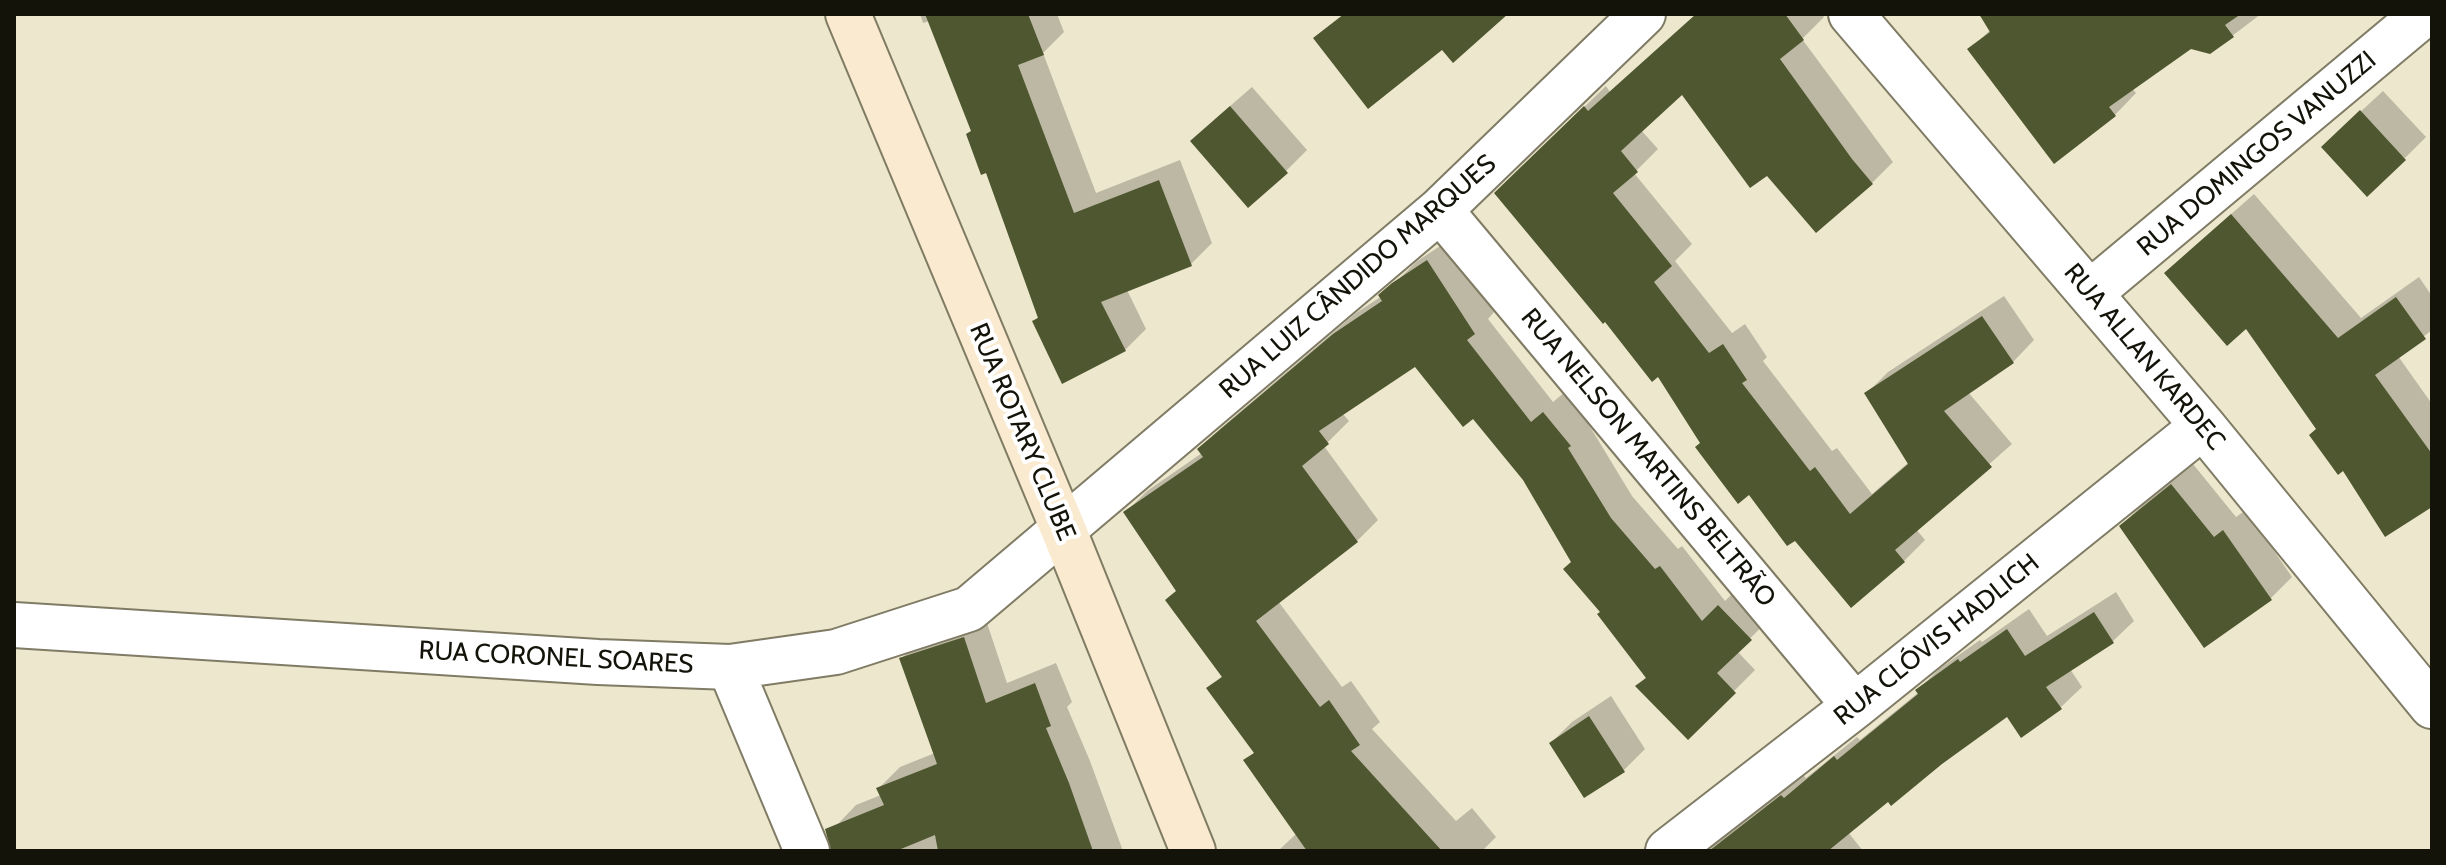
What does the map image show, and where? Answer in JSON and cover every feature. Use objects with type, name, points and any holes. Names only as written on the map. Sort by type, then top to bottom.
[{"type":"street","name":"RUA ROTARY CLUBE","points":[[848,14],[1064,531],[1193,851]]},
{"type":"street","name":"RUA LUIZ CÂNDIDO MARQUES","points":[[1064,531],[1440,210],[1643,14]]},
{"type":"street","name":"RUA ALLAN KARDEC","points":[[1851,14],[2203,426],[2432,706]]},
{"type":"street","name":"RUA DOMINGOS VANUZZI","points":[[2090,293],[2424,14]]},
{"type":"street","name":"RUA NELSON MARTINS BELTRÃO","points":[[1440,210],[1855,706]]},
{"type":"street","name":"RUA CLÓVIS HADLICH","points":[[1668,851],[1855,706],[2203,426]]},
{"type":"street","name":"RUA CORONEL SOARES","points":[[14,625],[598,662],[730,667],[836,652],[969,609],[1064,531]]},
{"type":"street","points":[[730,667],[807,851]]},
{"type":"building","points":[[925,14],[1028,14],[1044,55],[1018,65],[1074,213],[1159,180],[1192,266],[1101,302],[1126,351],[1062,384],[1032,321],[1038,318],[986,173],[981,175],[966,134],[971,131]]},
{"type":"building","points":[[1344,14],[1508,14],[1453,63],[1442,50],[1368,109],[1313,38]]},
{"type":"building","points":[[1696,14],[1785,14],[1804,40],[1780,59],[1873,184],[1816,233],[1767,176],[1750,188],[1682,95],[1621,151],[1638,172],[1613,193],[1672,266],[1654,282],[1709,353],[1723,344],[1747,380],[1742,383],[1810,471],[1815,467],[1850,514],[1908,464],[1864,393],[1982,316],[2014,363],[1944,411],[1992,467],[1895,550],[1905,562],[1851,608],[1795,541],[1787,546],[1749,495],[1738,504],[1695,447],[1700,443],[1658,377],[1652,382],[1605,322],[1603,324],[1494,193],[1584,106],[1588,111]]},
{"type":"building","points":[[1979,14],[2241,14],[2225,25],[2234,37],[2210,54],[2191,49],[2109,107],[2116,116],[2054,164],[1967,49],[1990,32]]},
{"type":"building","points":[[1230,106],[1288,173],[1248,208],[1190,141]]},
{"type":"building","points":[[2360,110],[2406,160],[2367,197],[2321,147]]},
{"type":"building","points":[[2231,214],[2338,338],[2396,297],[2426,339],[2375,375],[2432,454],[2432,507],[2385,537],[2343,471],[2338,475],[2309,435],[2316,429],[2246,329],[2227,346],[2164,273]]},
{"type":"building","points":[[1427,260],[1475,334],[1467,340],[1531,422],[1543,412],[1571,446],[1568,448],[1611,518],[1655,569],[1660,566],[1702,621],[1718,605],[1752,640],[1717,673],[1736,693],[1688,740],[1635,686],[1646,678],[1597,614],[1600,612],[1563,569],[1571,562],[1523,480],[1473,419],[1463,427],[1415,367],[1319,431],[1329,444],[1302,466],[1358,542],[1256,621],[1320,707],[1329,700],[1360,745],[1351,751],[1442,851],[1307,851],[1243,760],[1254,753],[1206,688],[1222,677],[1165,600],[1176,591],[1123,512],[1203,457],[1197,449],[1333,334],[1382,301],[1378,295],[1392,283]]},
{"type":"building","points":[[2171,484],[2214,537],[2223,530],[2272,600],[2204,648],[2119,526]]},
{"type":"building","points":[[2094,612],[2114,643],[2046,687],[2062,709],[2021,738],[2007,717],[1891,806],[1888,802],[1828,851],[1709,851],[1781,795],[1784,798],[1834,756],[1837,760],[1918,694],[1915,690],[1958,659],[1960,662],[2007,629],[2025,656]]},
{"type":"building","points":[[964,637],[986,703],[1035,683],[1051,726],[1046,728],[1093,851],[938,851],[935,835],[896,851],[831,851],[825,829],[884,805],[876,788],[937,764],[899,658]]},
{"type":"building","points":[[1589,716],[1625,772],[1584,798],[1549,743]]}]
